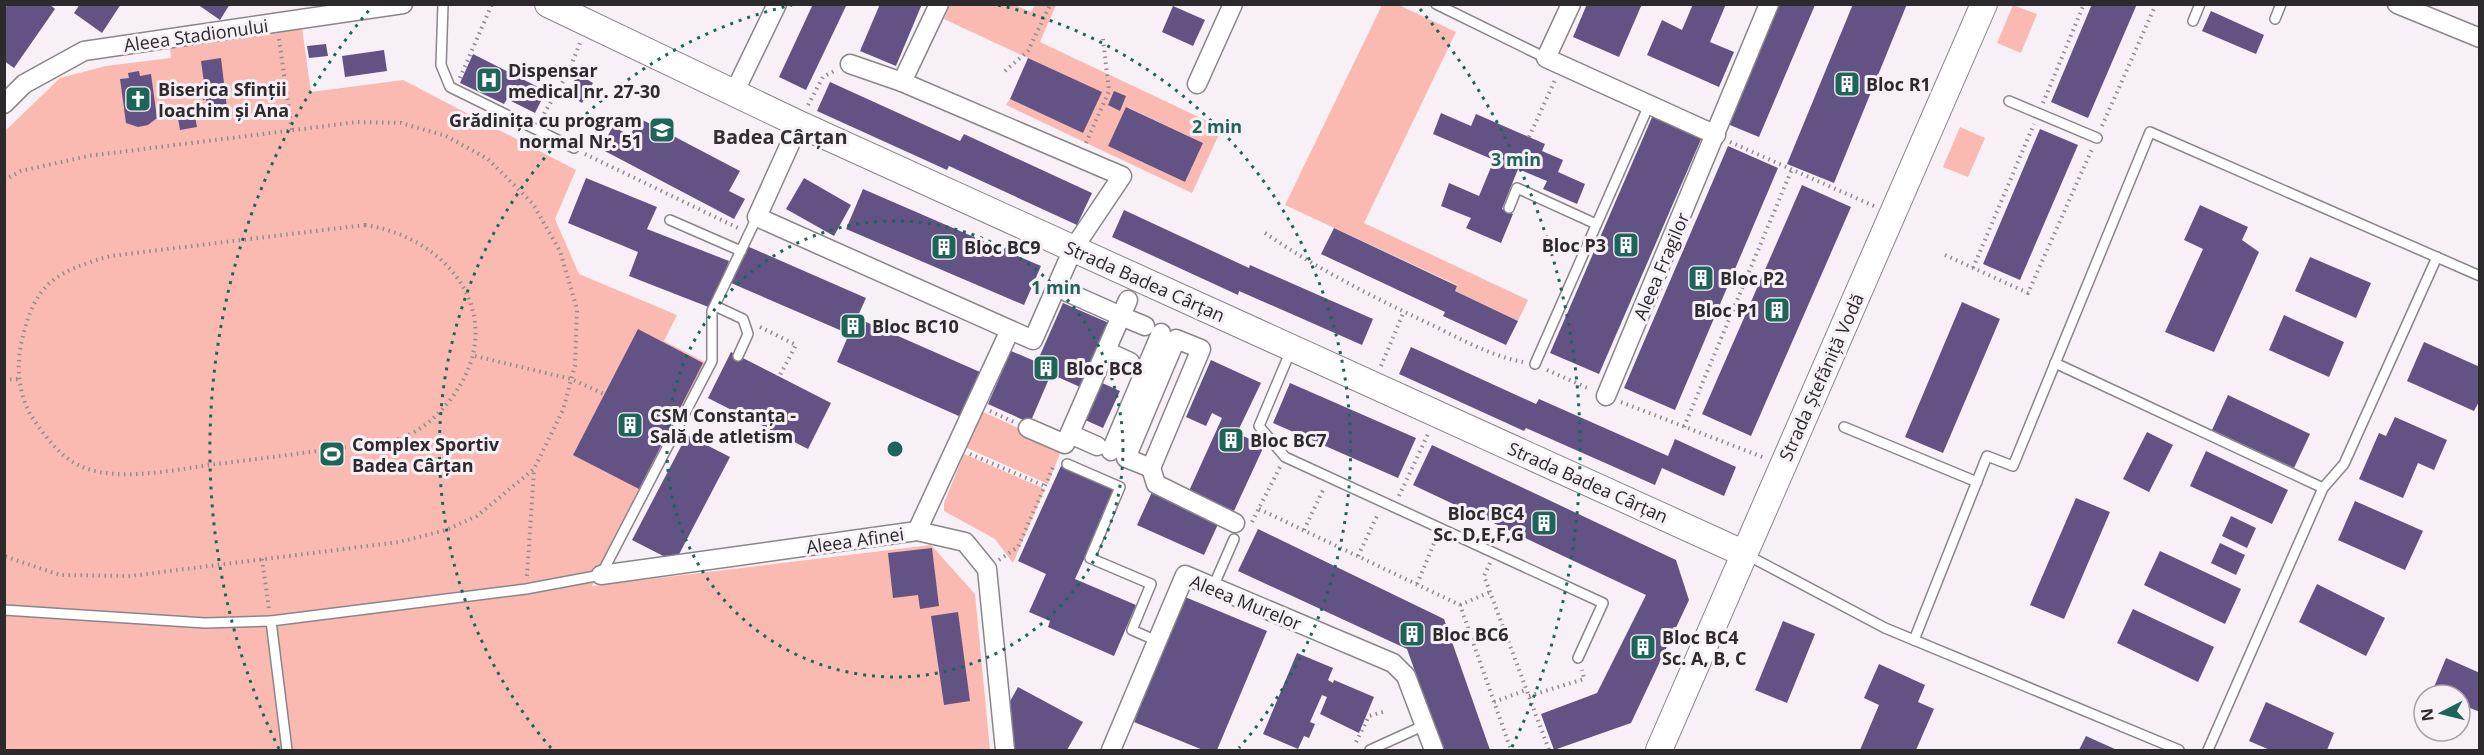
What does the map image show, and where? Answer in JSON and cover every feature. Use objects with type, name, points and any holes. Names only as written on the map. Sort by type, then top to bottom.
[{"type":"street","name":"Aleea Stadionului","points":[[4,104],[24,84],[84,51],[403,4]]},
{"type":"street","name":"Strada Badea Cârțan","points":[[548,4],[734,93],[801,119],[1073,249],[1745,554]]},
{"type":"street","points":[[734,93],[777,4]]},
{"type":"street","points":[[902,82],[939,4]]},
{"type":"street","points":[[1197,84],[1233,4]]},
{"type":"street","points":[[1571,4],[1554,62],[1716,135]]},
{"type":"street","name":"Aleea Fragilor","points":[[1606,396],[1769,4]]},
{"type":"street","name":"Strada Ștefăniță Vodă","points":[[1659,750],[1984,4]]},
{"type":"street","points":[[2397,4],[2480,38]]},
{"type":"street","points":[[801,119],[757,217],[1032,340],[1073,249],[1122,176],[902,82],[850,64]]},
{"type":"street","points":[[1028,428],[1104,448],[1153,330],[1125,308],[1067,292]]},
{"type":"street","points":[[1067,439],[1125,308]]},
{"type":"street","points":[[917,531],[1010,330]]},
{"type":"street","points":[[1151,468],[1126,458],[1176,339],[1201,350],[1151,468],[1156,484],[1235,531]]},
{"type":"street","points":[[1106,351],[1130,362]]},
{"type":"street","points":[[1161,375],[1186,386]]},
{"type":"street","points":[[1140,423],[1165,435]]},
{"type":"street","name":"Aleea Afinei","points":[[601,575],[917,531],[965,542],[987,569]]},
{"type":"street","points":[[987,569],[1005,750]]},
{"type":"street","name":"Aleea Murelor","points":[[1111,750],[1185,575],[1393,663],[1406,676],[1434,750]]},
{"type":"lane","points":[[443,4],[441,65],[450,87],[574,148]]},
{"type":"lane","points":[[1436,4],[1554,62]]},
{"type":"lane","points":[[2193,21],[2200,4]]},
{"type":"lane","points":[[2275,19],[2280,4]]},
{"type":"lane","points":[[2009,101],[2097,138]]},
{"type":"lane","points":[[1534,364],[1649,105]]},
{"type":"lane","points":[[1914,640],[1987,456],[2013,466],[2150,132],[2480,276]]},
{"type":"lane","points":[[1509,208],[1517,188],[1596,224]]},
{"type":"lane","points":[[4,610],[205,623],[271,621],[526,589],[601,575],[712,361],[715,306],[757,217]]},
{"type":"lane","points":[[670,220],[741,251]]},
{"type":"lane","points":[[2208,750],[2323,488],[2343,464],[2437,257]]},
{"type":"lane","points":[[715,306],[743,319],[748,334],[738,356]]},
{"type":"lane","points":[[1292,348],[1259,426],[1285,457],[1603,603],[1578,658]]},
{"type":"lane","points":[[2055,363],[2323,488]]},
{"type":"lane","points":[[1844,427],[1977,482]]},
{"type":"lane","points":[[1067,464],[1120,487],[1090,558],[1151,584],[1132,630],[1157,641]]},
{"type":"lane","points":[[1213,587],[1235,531]]},
{"type":"lane","points":[[1745,554],[1914,640],[2179,750]]},
{"type":"lane","points":[[271,621],[287,750]]},
{"type":"lane","points":[[1370,750],[1425,725]]},
{"type":"path","points":[[454,89],[492,4]]},
{"type":"path","points":[[1005,71],[1028,51],[1050,5],[1055,4]]},
{"type":"path","points":[[1973,268],[2085,4]]},
{"type":"path","points":[[1945,255],[2028,293],[2156,4]]},
{"type":"path","points":[[277,23],[292,131]]},
{"type":"path","points":[[1080,158],[1109,91],[1103,39]]},
{"type":"path","points":[[536,129],[568,73],[582,40]]},
{"type":"path","points":[[1529,137],[1554,62]]},
{"type":"path","points":[[801,119],[823,76],[850,64]]},
{"type":"path","points":[[4,180],[21,171],[88,156],[357,122],[401,123],[446,136],[488,159],[533,204],[560,251],[577,309],[575,365],[563,410],[534,469],[504,497],[477,516],[446,530],[399,542],[119,576],[60,575],[4,556]]},
{"type":"path","points":[[1716,135],[1871,205]]},
{"type":"path","points":[[591,156],[749,234]]},
{"type":"path","points":[[1684,427],[1792,169]]},
{"type":"path","points":[[365,225],[407,235],[431,251],[461,280],[475,324],[475,356],[465,380],[431,422],[409,436],[392,441],[132,475],[86,469],[60,454],[29,413],[19,379],[19,351],[24,331],[40,291],[75,266],[110,256],[365,225]]},
{"type":"path","points":[[1264,233],[1315,267],[1501,358],[1534,364],[1606,396],[1769,460]]},
{"type":"path","points":[[1377,376],[1404,311]]},
{"type":"path","points":[[743,319],[796,345],[779,377]]},
{"type":"path","points":[[475,356],[571,379],[604,394]]},
{"type":"path","points":[[4,380],[19,379]]},
{"type":"path","points":[[975,404],[1028,428]]},
{"type":"path","points":[[1399,496],[1431,427]]},
{"type":"path","points":[[987,569],[1018,547],[1067,439]]},
{"type":"path","points":[[956,447],[1045,486]]},
{"type":"path","points":[[1235,531],[1249,529],[1285,457]]},
{"type":"path","points":[[526,589],[534,469]]},
{"type":"path","points":[[1304,530],[1329,477]]},
{"type":"path","points":[[1358,556],[1384,502]]},
{"type":"path","points":[[1259,509],[1460,605],[1511,750]]},
{"type":"path","points":[[1417,584],[1441,529]]},
{"type":"path","points":[[1494,553],[1484,576],[1549,750]]},
{"type":"path","points":[[262,559],[271,621]]},
{"type":"path","points":[[1460,605],[1490,592]]},
{"type":"path","points":[[1529,696],[1584,679]]},
{"type":"path","points":[[1494,702],[1526,690]]},
{"type":"path","points":[[1356,742],[1370,716],[1386,711]]},
{"type":"shaded area","points":[[950,5],[1015,5],[1031,12],[1035,5],[1056,5],[1040,42],[1222,128],[1192,193],[1006,105],[1010,99],[1083,132],[1101,92],[944,19]],"holes":[[[1127,107],[1203,143],[1185,182],[1108,146]]]},
{"type":"shaded area","points":[[1382,5],[1399,5],[1456,32],[1364,223],[1528,300],[1518,321],[1455,291],[1457,285],[1285,205]]},
{"type":"shaded area","points":[[2013,5],[2037,14],[2021,53],[1997,43]]},
{"type":"shaded area","name":"Complex Sportiv Badea Cârțan","points":[[302,28],[311,92],[403,80],[576,170],[555,219],[579,274],[677,315],[664,341],[707,363],[592,586],[931,545],[975,594],[990,750],[5,750],[5,131],[60,78],[106,66],[171,58],[170,47]]},
{"type":"shaded area","points":[[1960,127],[1985,138],[1968,177],[1943,167]]},
{"type":"shaded area","points":[[981,411],[1062,448],[1048,484],[965,447]]},
{"type":"shaded area","points":[[964,454],[1045,489],[1013,563],[995,539],[944,511],[944,503]]},
{"type":"building","points":[[8,4],[49,4],[55,9],[14,68],[4,61],[4,10]]},
{"type":"building","points":[[80,4],[121,4],[102,33],[74,13]]},
{"type":"building","points":[[197,4],[230,4],[220,20]]},
{"type":"building","points":[[813,4],[847,4],[806,90],[779,77]]},
{"type":"building","points":[[880,4],[922,4],[896,66],[860,51]]},
{"type":"building","points":[[1587,4],[1642,4],[1619,57],[1573,37]]},
{"type":"building","points":[[1693,4],[1726,4],[1710,42],[1734,52],[1719,87],[1647,55],[1662,20],[1682,30]]},
{"type":"building","name":"Bloc R1","points":[[1853,4],[1907,4],[1834,183],[1787,164]]},
{"type":"building","points":[[2092,4],[2137,4],[2088,118],[2051,102]]},
{"type":"building","points":[[1775,5],[1815,5],[1759,137],[1725,123]]},
{"type":"building","points":[[1173,6],[1205,20],[1193,46],[1162,32]]},
{"type":"building","points":[[2211,11],[2264,35],[2256,54],[2202,31]]},
{"type":"building","points":[[326,44],[328,56],[309,58],[307,46]]},
{"type":"building","points":[[384,50],[387,71],[345,77],[342,56]]},
{"type":"building","name":"Dispensar medical nr. 27-30","points":[[473,54],[546,91],[535,113],[507,99],[504,104],[460,83]]},
{"type":"building","points":[[221,58],[228,117],[208,120],[206,99],[203,100],[202,90],[205,90],[201,61]]},
{"type":"building","points":[[1028,58],[1102,92],[1083,133],[1010,99]]},
{"type":"building","name":"Biserica Sfinții Ioachim și Ana","points":[[139,71],[140,76],[151,74],[157,118],[148,125],[138,127],[126,123],[120,79],[129,78],[128,73]]},
{"type":"building","points":[[578,74],[593,83],[582,103],[567,94]]},
{"type":"building","points":[[830,82],[960,141],[964,134],[1092,193],[1077,225],[949,166],[947,170],[817,111]]},
{"type":"building","points":[[1114,91],[1126,96],[1120,111],[1108,105]]},
{"type":"building","points":[[1126,107],[1203,143],[1185,182],[1108,146]]},
{"type":"building","points":[[1441,113],[1471,126],[1476,114],[1545,144],[1542,151],[1563,160],[1558,172],[1585,184],[1577,204],[1543,189],[1547,181],[1518,169],[1502,209],[1513,214],[1501,243],[1466,228],[1471,218],[1441,206],[1449,183],[1479,196],[1494,160],[1433,134]]},
{"type":"building","name":"Bloc P3","points":[[1653,115],[1702,137],[1599,374],[1550,353]]},
{"type":"building","points":[[195,116],[197,127],[180,130],[178,118]]},
{"type":"building","points":[[639,118],[740,171],[729,191],[745,199],[734,219],[601,149],[613,126],[630,136]]},
{"type":"building","points":[[2040,129],[2078,145],[2020,280],[1983,264]]},
{"type":"building","name":"Bloc P2","points":[[1728,146],[1778,168],[1675,410],[1624,388]]},
{"type":"building","points":[[586,178],[657,207],[647,229],[729,261],[711,308],[629,276],[638,252],[568,223]]},
{"type":"building","points":[[804,178],[851,205],[834,236],[786,209]]},
{"type":"building","name":"Bloc P1","points":[[1802,185],[1851,207],[1751,436],[1702,414]]},
{"type":"building","name":"Bloc BC9","points":[[863,189],[1041,266],[1024,305],[846,229]]},
{"type":"building","points":[[2200,205],[2248,227],[2242,240],[2259,252],[2214,352],[2165,332],[2203,249],[2184,240]]},
{"type":"building","points":[[1124,210],[1249,268],[1250,265],[1373,319],[1362,345],[1239,291],[1238,295],[1112,237]]},
{"type":"building","points":[[1334,228],[1457,286],[1455,291],[1518,321],[1506,345],[1443,316],[1445,312],[1321,254]]},
{"type":"building","name":"Bloc BC10","points":[[747,246],[866,298],[857,318],[980,372],[961,417],[837,362],[849,334],[731,283]]},
{"type":"building","points":[[2310,257],[2371,283],[2356,318],[2295,291]]},
{"type":"building","points":[[1962,302],[2000,319],[1943,453],[1905,437]]},
{"type":"building","name":"Bloc BC8","points":[[1063,303],[1109,323],[1080,387],[1051,374],[1030,423],[988,404],[1011,351],[1037,362]]},
{"type":"building","points":[[2284,315],[2344,342],[2329,377],[2269,350]]},
{"type":"building","name":"CSM Constanța - Sală de atletism","points":[[638,329],[703,363],[639,489],[573,455]]},
{"type":"building","points":[[2424,342],[2480,367],[2480,400],[2474,411],[2407,381]]},
{"type":"building","points":[[1411,347],[1536,404],[1539,399],[1668,456],[1675,439],[1736,467],[1724,496],[1662,468],[1655,485],[1526,428],[1524,431],[1399,374]]},
{"type":"building","points":[[731,352],[831,403],[808,449],[708,398]]},
{"type":"building","name":"Bloc BC7","points":[[1211,360],[1261,383],[1237,433],[1264,446],[1234,511],[1189,491],[1222,418],[1212,413],[1206,426],[1186,417]]},
{"type":"building","points":[[1100,382],[1120,391],[1103,428],[1083,419]]},
{"type":"building","points":[[1290,383],[1416,438],[1398,478],[1273,423]]},
{"type":"building","points":[[2228,395],[2310,434],[2294,468],[2212,430]]},
{"type":"building","points":[[2395,417],[2447,440],[2434,470],[2418,463],[2403,498],[2359,479],[2379,433],[2386,436]]},
{"type":"building","points":[[2147,432],[2173,445],[2149,492],[2123,479]]},
{"type":"building","points":[[687,435],[730,457],[675,562],[632,540]]},
{"type":"building","points":[[1432,445],[1676,560],[1689,600],[1631,723],[1554,750],[1541,714],[1597,693],[1646,595],[1413,485]]},
{"type":"building","points":[[2206,451],[2288,490],[2272,524],[2190,486]]},
{"type":"building","points":[[1061,466],[1115,491],[1075,579],[1136,605],[1114,656],[1048,627],[1050,621],[1029,612],[1046,574],[1018,561]]},
{"type":"building","points":[[1152,492],[1219,522],[1204,555],[1137,525]]},
{"type":"building","points":[[2076,498],[2110,512],[2064,619],[2030,605]]},
{"type":"building","points":[[2355,501],[2423,531],[2405,570],[2338,540]]},
{"type":"building","points":[[2231,516],[2256,528],[2247,548],[2222,536]]},
{"type":"building","name":"Bloc BC6","points":[[1258,529],[1444,619],[1490,750],[1443,750],[1407,649],[1238,571]]},
{"type":"building","points":[[2220,543],[2245,555],[2236,575],[2211,563]]},
{"type":"building","points":[[932,548],[939,606],[920,609],[918,595],[893,598],[888,553]]},
{"type":"building","points":[[2160,551],[2241,589],[2225,624],[2144,585]]},
{"type":"building","points":[[2317,584],[2385,618],[2366,656],[2299,622]]},
{"type":"building","points":[[1185,597],[1267,631],[1217,750],[1203,750],[1134,722]]},
{"type":"building","points":[[2133,609],[2214,647],[2198,682],[2117,643]]},
{"type":"building","points":[[958,612],[970,701],[944,705],[931,616]]},
{"type":"building","points":[[1783,621],[1815,634],[1787,703],[1755,690]]},
{"type":"building","points":[[1297,653],[1333,668],[1328,680],[1333,683],[1334,680],[1374,697],[1359,733],[1320,714],[1327,697],[1322,695],[1310,722],[1315,724],[1309,738],[1304,736],[1298,749],[1263,734]]},
{"type":"building","points":[[2446,658],[2480,673],[2480,712],[2472,709],[2472,683],[2436,683]]},
{"type":"building","points":[[1879,664],[1925,685],[1918,702],[1934,709],[1916,750],[1860,750],[1879,705],[1864,698]]},
{"type":"building","points":[[1018,687],[1083,722],[1067,750],[1013,750],[1008,705]]},
{"type":"building","points":[[2266,702],[2334,733],[2327,750],[2270,750],[2249,741]]},
{"type":"building","points":[[2086,736],[2117,750],[2079,750]]},
{"type":"place","name":"Dispensar medical nr. 27-30","points":[[489,80]]},
{"type":"place","name":"Bloc R1","points":[[1847,84]]},
{"type":"place","name":"Biserica Sfinții Ioachim și Ana","points":[[138,99]]},
{"type":"place","name":"Grădinița cu program normal Nr. 51","points":[[662,130]]},
{"type":"place","name":"Bloc P3","points":[[1626,245]]},
{"type":"place","name":"Bloc BC9","points":[[944,247]]},
{"type":"place","name":"Bloc P2","points":[[1701,278]]},
{"type":"place","name":"Bloc P1","points":[[1777,310]]},
{"type":"place","name":"Bloc BC10","points":[[853,326]]},
{"type":"place","name":"Bloc BC8","points":[[1046,368]]},
{"type":"place","name":"CSM Constanța - Sală de atletism","points":[[630,425]]},
{"type":"place","name":"Bloc BC7","points":[[1231,440]]},
{"type":"place","name":"Complex Sportiv Badea Cârțan","points":[[332,454]]},
{"type":"place","name":"Bloc BC4 Sc. D,E,F,G","points":[[1544,523]]},
{"type":"place","name":"Bloc BC6","points":[[1412,634]]},
{"type":"place","name":"Bloc BC4 Sc. A, B, C","points":[[1643,647]]},
{"type":"district","name":"Badea Cârțan","points":[[780,136]]}]
